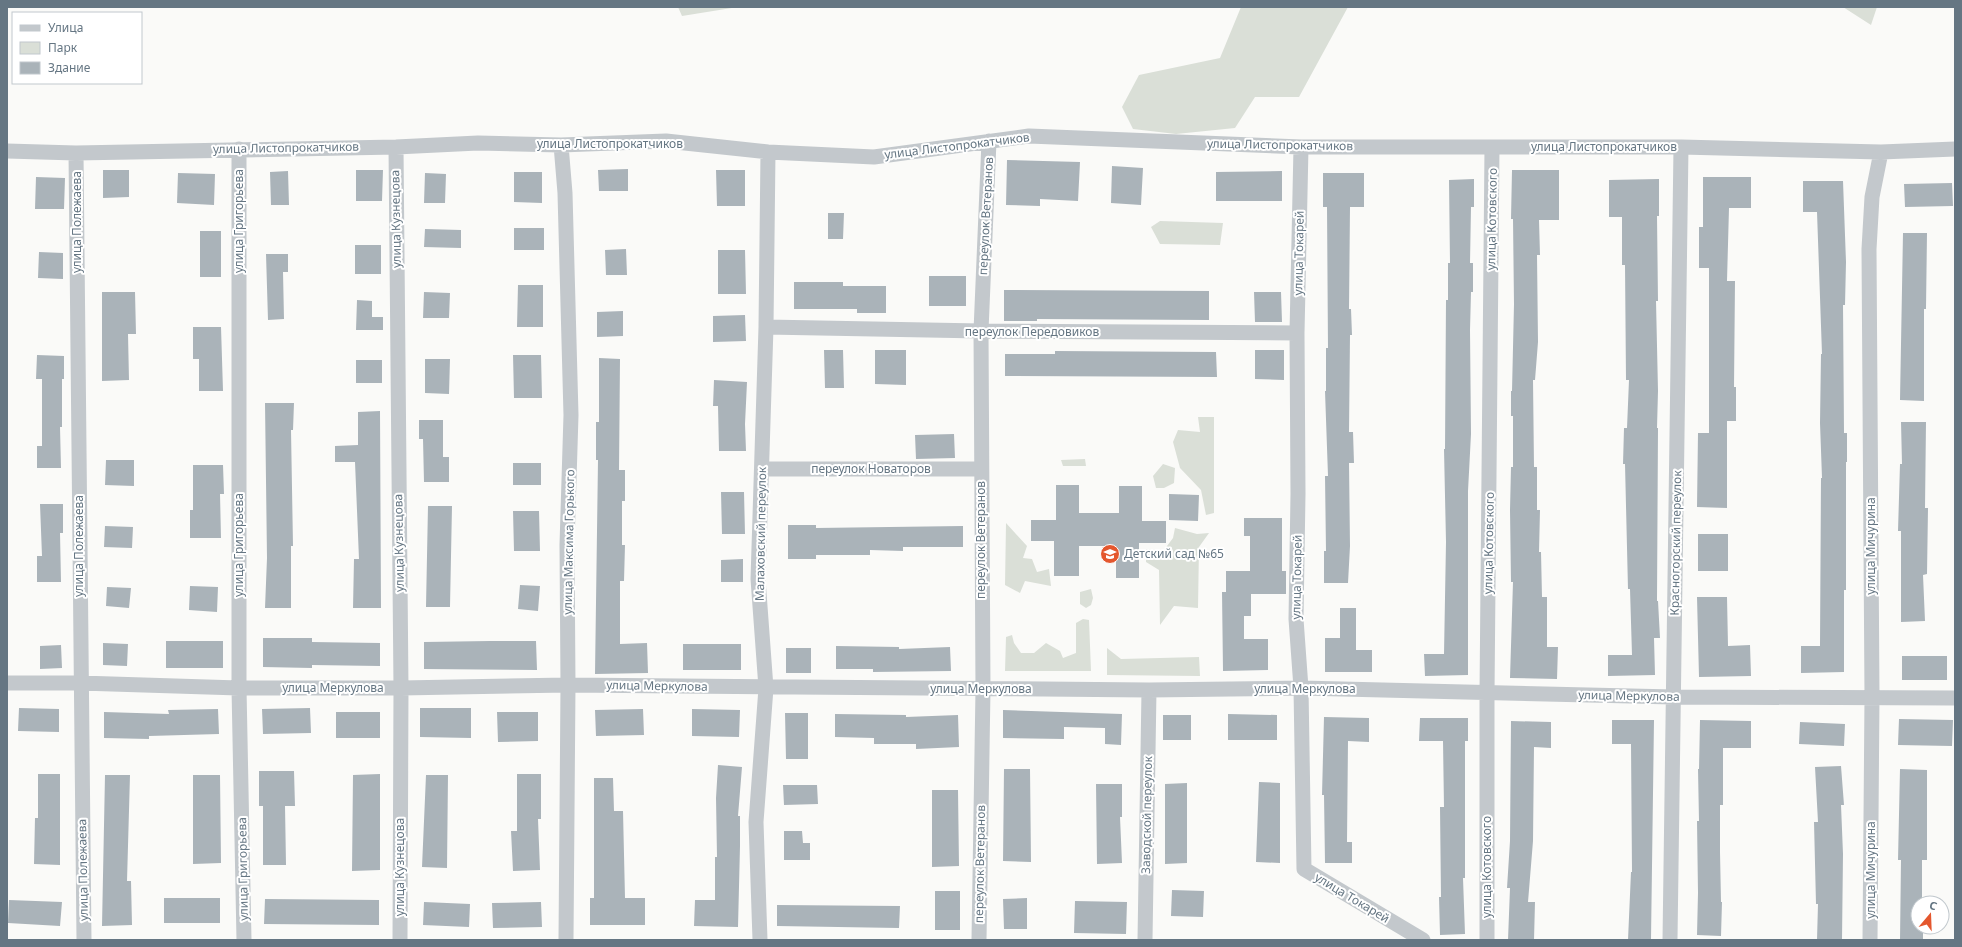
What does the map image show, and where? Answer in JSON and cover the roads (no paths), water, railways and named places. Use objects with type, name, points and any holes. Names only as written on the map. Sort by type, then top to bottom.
[{"type":"street","name":"улица Листопрокатчиков","points":[[7,151],[76,152],[239,150],[478,143],[561,145],[666,141],[768,152],[874,157],[1029,136],[1301,147],[1681,147],[1881,152],[1955,149]]},
{"type":"street","name":"переулок Ветеранов","points":[[979,940],[983,689],[980,469],[981,331],[989,141]]},
{"type":"street","name":"улица Максима Горького","points":[[561,145],[565,193],[571,415],[567,545],[568,685],[566,940]]},
{"type":"street","name":"улица Кузнецова","points":[[396,146],[401,688],[400,940]]},
{"type":"street","name":"улица Токарей","points":[[1301,147],[1297,334],[1298,494],[1296,619],[1301,688],[1304,869],[1423,940]]},
{"type":"street","name":"улица Котовского","points":[[1488,940],[1487,694],[1492,147]]},
{"type":"street","name":"Красногорский переулок","points":[[1670,940],[1681,147]]},
{"type":"street","name":"улица Григорьева","points":[[239,150],[239,688],[244,940]]},
{"type":"street","name":"улица Полежаева","points":[[76,152],[80,683],[84,940]]},
{"type":"street","name":"Малаховский переулок","points":[[760,940],[756,822],[766,688],[758,579],[766,327],[768,152]]},
{"type":"street","name":"улица Мичурина","points":[[1870,940],[1872,697],[1869,249],[1872,197],[1881,152]]},
{"type":"street","name":"переулок Передовиков","points":[[766,327],[1297,334]]},
{"type":"street","name":"переулок Новаторов","points":[[762,469],[980,469]]},
{"type":"street","name":"улица Меркулова","points":[[7,683],[80,683],[239,688],[401,688],[568,685],[766,688],[1149,690],[1301,688],[1487,694],[1674,697],[1955,698]]},
{"type":"street","name":"Заводской переулок","points":[[1145,940],[1149,690]]},
{"type":"place","name":"Детский сад №65","points":[[1110,554]]}]
